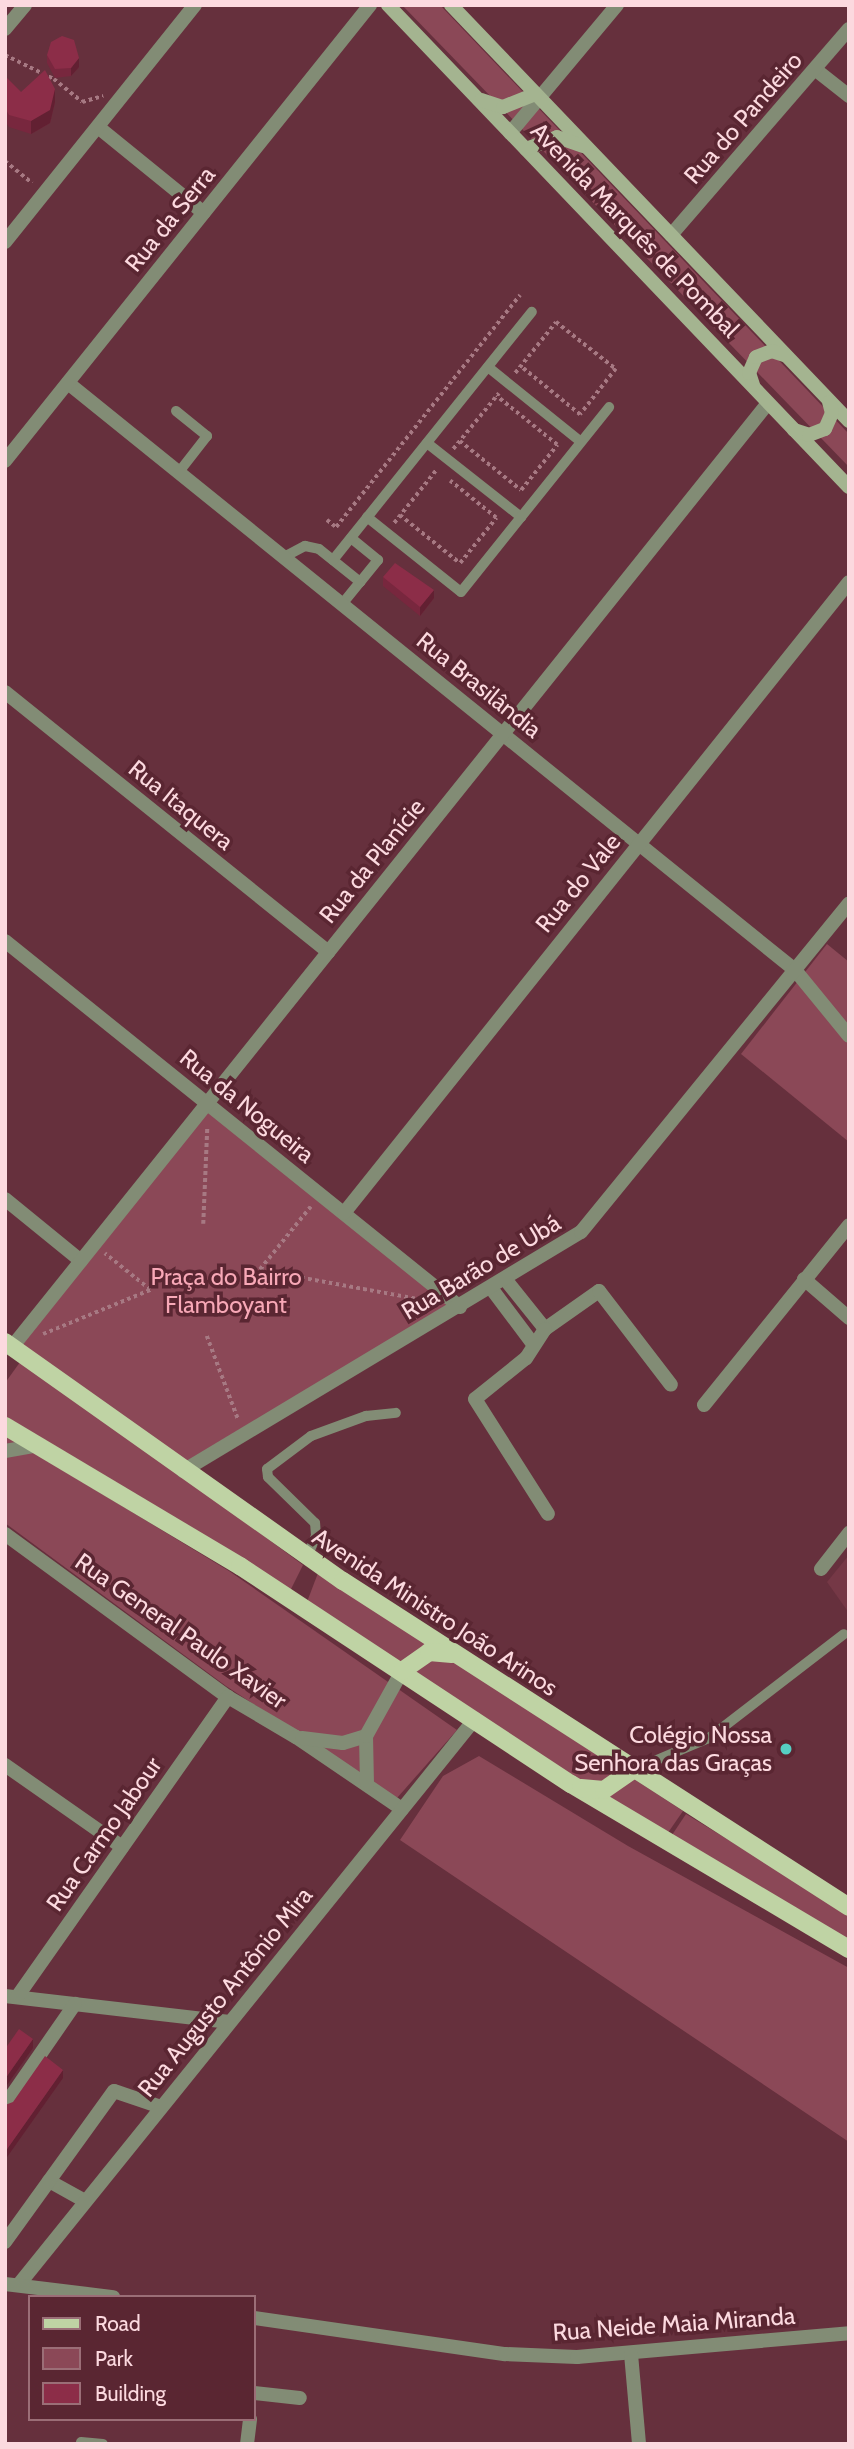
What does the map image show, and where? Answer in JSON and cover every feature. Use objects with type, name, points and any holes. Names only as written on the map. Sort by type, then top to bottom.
[{"type":"main road","name":"Avenida Marquês de Pombal","points":[[388,5],[849,487]]},
{"type":"main road","name":"Avenida Marquês de Pombal","points":[[450,5],[849,421]]},
{"type":"main road","points":[[471,93],[503,107],[520,104],[537,96]]},
{"type":"main road","points":[[526,149],[557,137],[590,150]]},
{"type":"main road","points":[[755,389],[749,373],[756,357],[772,351],[788,357]]},
{"type":"main road","points":[[793,429],[809,435],[825,429],[832,414],[826,397]]},
{"type":"main road","name":"Avenida Ministro João Arinos","points":[[9,1345],[307,1557],[631,1771],[849,1907]]},
{"type":"main road","points":[[5,1426],[32,1446],[240,1566],[571,1784],[849,1949]]},
{"type":"main road","points":[[401,1671],[429,1652],[462,1658]]},
{"type":"main road","points":[[571,1784],[604,1790],[620,1783],[631,1771]]},
{"type":"street","points":[[5,29],[25,5]]},
{"type":"street","points":[[5,242],[195,5]]},
{"type":"street","name":"Rua da Serra","points":[[5,461],[370,5]]},
{"type":"street","points":[[510,133],[537,96],[617,5]]},
{"type":"street","name":"Rua do Pandeiro","points":[[671,235],[849,29]]},
{"type":"street","points":[[816,70],[849,96]]},
{"type":"street","points":[[98,127],[204,213]]},
{"type":"street","name":"Rua Brasilândia","points":[[68,383],[640,842],[795,970],[849,1036]]},
{"type":"street","name":"Rua da Planície","points":[[9,1345],[94,1245],[768,403]]},
{"type":"street","name":"Rua do Vale","points":[[344,1213],[849,583]]},
{"type":"street","name":"Rua Itaquera","points":[[5,692],[328,952]]},
{"type":"street","name":"Rua Barão de Ubá","points":[[183,1471],[581,1233],[849,903]]},
{"type":"street","name":"Rua da Nogueira","points":[[5,941],[460,1307]]},
{"type":"street","points":[[5,1199],[81,1261]]},
{"type":"street","points":[[704,1405],[849,1225]]},
{"type":"street","points":[[505,1279],[545,1329]]},
{"type":"street","points":[[804,1279],[849,1318]]},
{"type":"street","points":[[491,1288],[533,1344]]},
{"type":"street","points":[[548,1514],[475,1399],[526,1358],[545,1329],[599,1291],[671,1385]]},
{"type":"street","points":[[5,1451],[32,1446]]},
{"type":"street","points":[[821,1569],[849,1533]]},
{"type":"street","name":"Rua General Paulo Xavier","points":[[5,1534],[228,1697],[296,1737],[402,1809]]},
{"type":"street","points":[[367,1784],[366,1735],[401,1671]]},
{"type":"street","name":"Rua Carmo Jabour","points":[[11,1997],[228,1697]]},
{"type":"street","name":"Rua Augusto Antônio Mira","points":[[12,2284],[86,2202],[475,1719]]},
{"type":"street","points":[[296,1737],[343,1743],[366,1735]]},
{"type":"street","points":[[5,1765],[122,1847]]},
{"type":"street","points":[[11,1997],[230,2022]]},
{"type":"street","points":[[5,2105],[75,2004]]},
{"type":"street","points":[[5,2242],[114,2091],[162,2107]]},
{"type":"street","points":[[49,2181],[86,2202]]},
{"type":"street","points":[[12,2284],[97,2295]]},
{"type":"street","name":"Rua Neide Maia Miranda","points":[[256,2318],[505,2354],[631,2354],[849,2333]]},
{"type":"street","points":[[631,2354],[639,2444]]},
{"type":"street","points":[[256,2393],[300,2398]]},
{"type":"street","points":[[247,2444],[250,2421]]},
{"type":"lane","points":[[333,560],[532,312]]},
{"type":"lane","points":[[488,367],[581,442]]},
{"type":"lane","points":[[368,517],[461,592],[609,407]]},
{"type":"lane","points":[[176,411],[207,436],[178,472]]},
{"type":"lane","points":[[427,443],[521,517]]},
{"type":"lane","points":[[342,604],[378,559],[351,538]]},
{"type":"lane","points":[[284,557],[296,548],[313,546],[360,582]]},
{"type":"lane","points":[[307,1557],[316,1536],[315,1523],[268,1477],[267,1469],[311,1436],[366,1416],[396,1413]]},
{"type":"lane","points":[[631,1771],[709,1738],[844,1634]]},
{"type":"lane","points":[[81,2442],[103,2444]]},
{"type":"path","points":[[5,55],[54,79],[82,102],[128,89]]},
{"type":"path","points":[[5,160],[45,193]]},
{"type":"path","points":[[327,520],[336,527],[520,295]]},
{"type":"path","points":[[520,366],[580,415],[616,369],[556,322]]},
{"type":"path","points":[[460,441],[521,490],[557,445],[496,396]]},
{"type":"path","points":[[400,515],[460,563],[496,518],[436,470]]},
{"type":"path","points":[[203,1224],[207,1103]]},
{"type":"path","points":[[321,1195],[260,1270],[460,1307]]},
{"type":"path","points":[[9,1345],[150,1290],[94,1245]]},
{"type":"path","points":[[207,1336],[244,1435]]},
{"type":"shaded area","points":[[849,1555],[849,1613],[827,1582]]},
{"type":"green space","points":[[402,5],[440,5],[849,434],[849,467]]},
{"type":"green space","points":[[827,944],[849,962],[849,1142],[741,1054]]},
{"type":"green space","name":"Praça do Bairro Flamboyant","points":[[207,1103],[460,1307],[183,1471],[12,1347]]},
{"type":"green space","points":[[23,1358],[303,1565],[289,1593],[5,1423],[5,1383]]},
{"type":"green space","points":[[5,1435],[229,1571],[457,1730],[397,1798],[226,1686],[5,1523]]},
{"type":"green space","points":[[318,1573],[683,1811],[665,1837],[307,1602]]},
{"type":"green space","points":[[479,1756],[628,1846],[849,1968],[849,2142],[400,1840],[443,1776]]},
{"type":"green space","points":[[686,1814],[849,1914],[849,1947],[668,1841]]},
{"type":"building","points":[[62,36],[74,40],[79,58],[71,68],[55,69],[47,55],[51,42]]},
{"type":"building","points":[[45,70],[55,89],[50,110],[31,121],[9,115],[5,108],[5,76],[21,92]]},
{"type":"building","points":[[395,563],[434,590],[420,607],[383,577]]},
{"type":"building","points":[[19,2029],[33,2039],[5,2079],[5,2049]]},
{"type":"building","points":[[45,2056],[63,2070],[5,2152],[5,2105],[13,2102]]},
{"type":"place","name":"Colégio Nossa Senhora das Graças","points":[[786,1749]]}]
